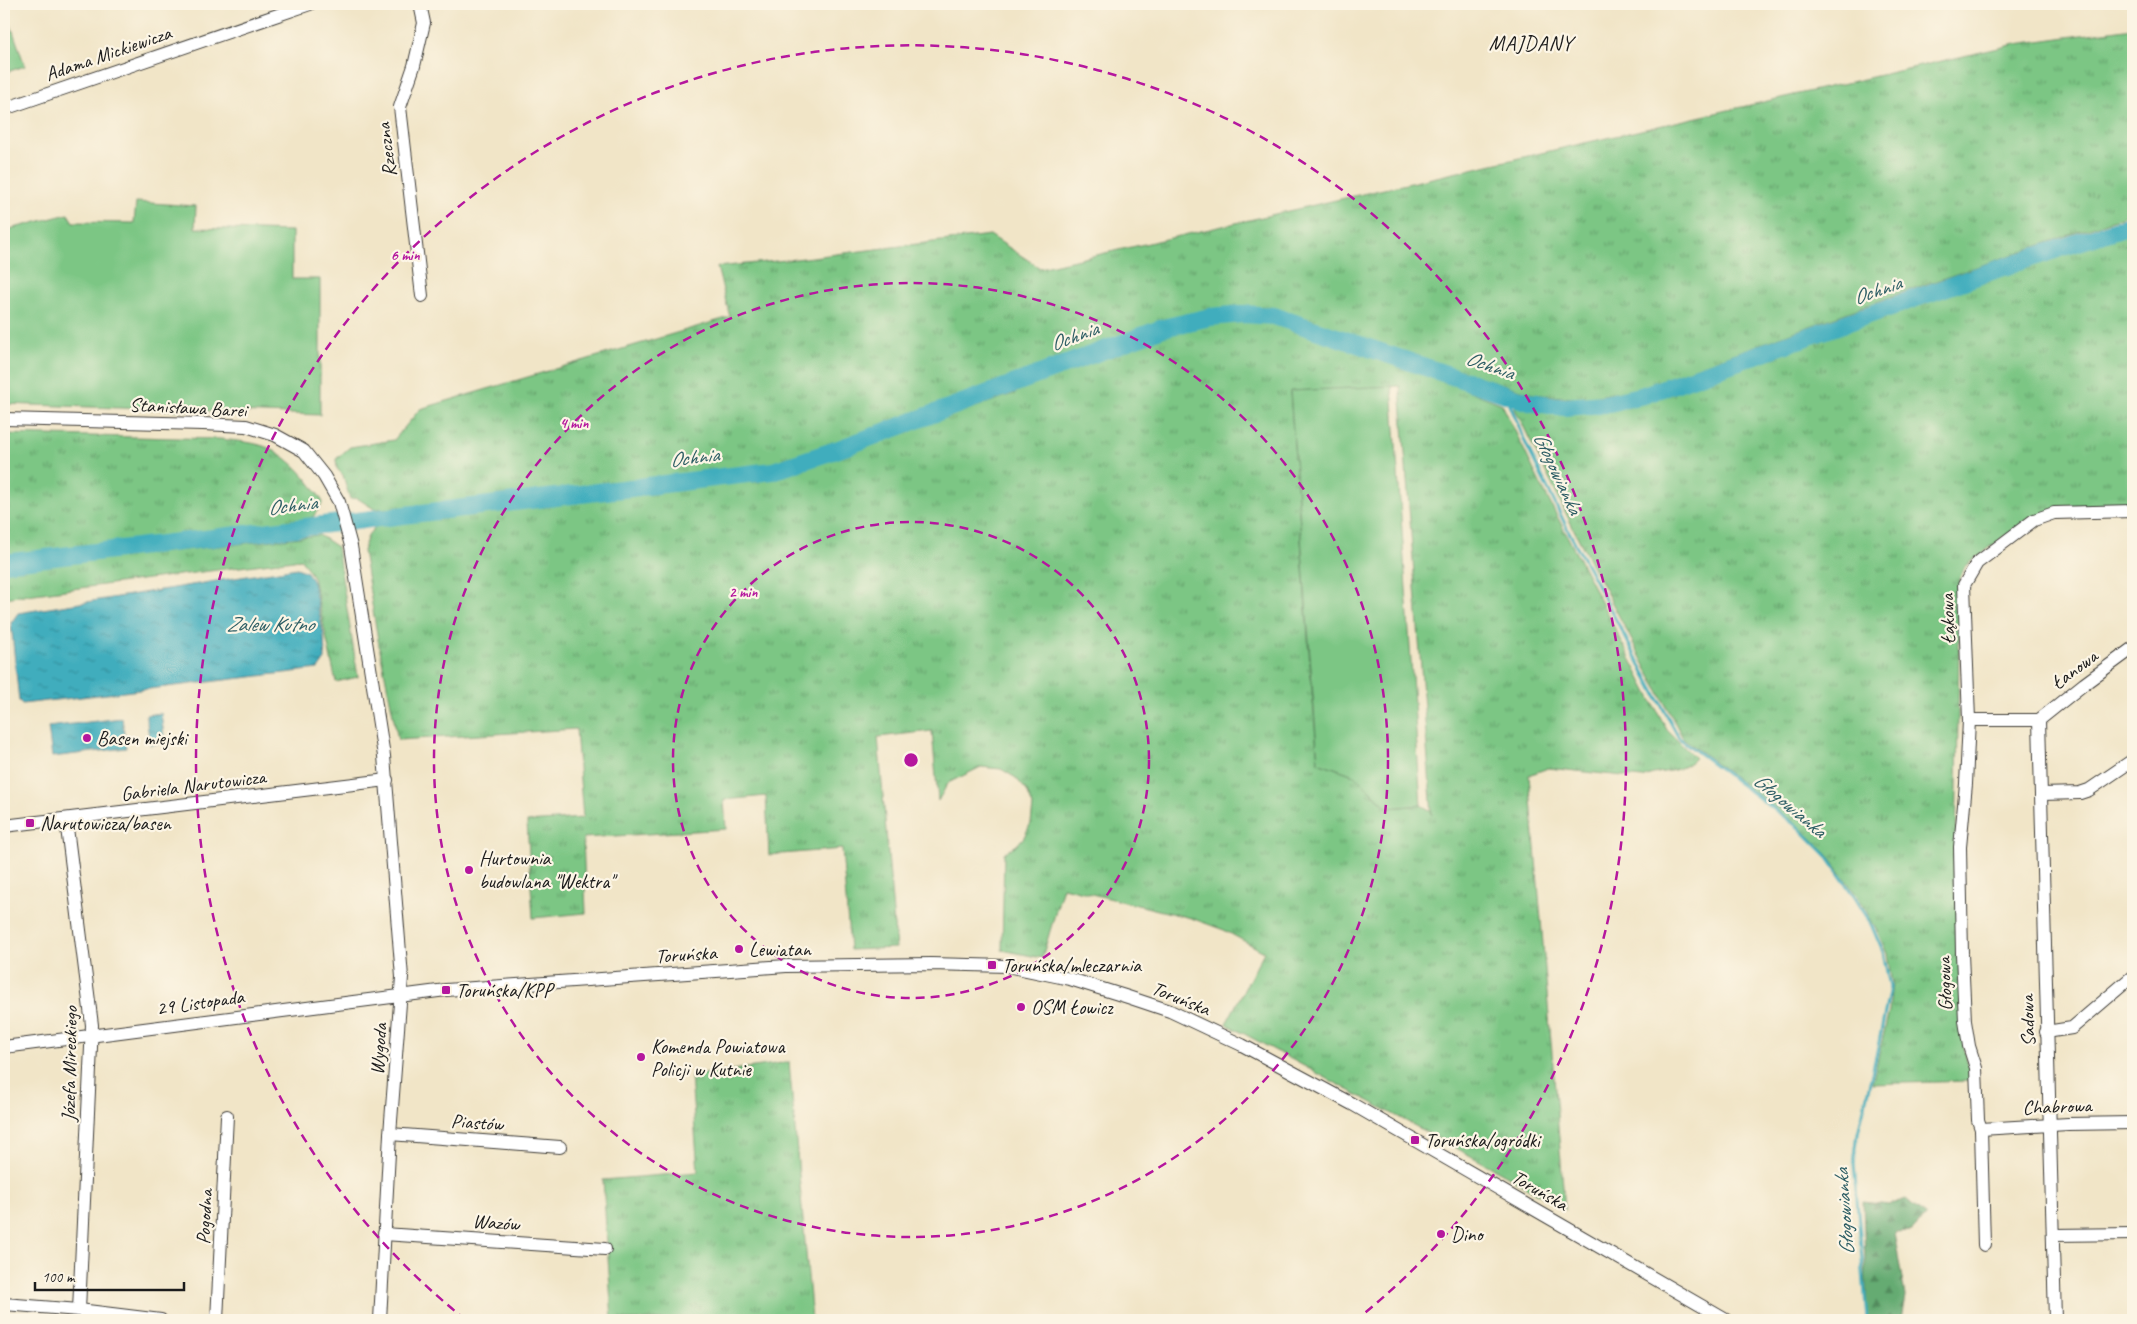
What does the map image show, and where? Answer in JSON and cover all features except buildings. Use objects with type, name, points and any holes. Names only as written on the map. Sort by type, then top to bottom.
[{"type":"street","name":"Adama Mickiewicza","points":[[4,109],[310,4]]},
{"type":"street","name":"Rzeczna","points":[[420,4],[424,22],[414,66],[400,107],[422,296]]},
{"type":"street","name":"Stanisława Barei","points":[[4,419],[246,426],[275,435],[304,451],[324,476],[340,502],[351,546],[387,780]]},
{"type":"street","name":"Łąkowa","points":[[1969,720],[1964,585],[1977,562],[2034,520],[2054,513],[2133,511]]},
{"type":"street","name":"Łanowa","points":[[2039,720],[2133,648]]},
{"type":"street","points":[[1969,720],[2039,720]]},
{"type":"street","name":"Głogowa","points":[[1969,720],[1966,784],[1960,847],[1962,959],[1965,1021],[1969,1046],[1976,1068],[1978,1120],[1982,1129],[1984,1245]]},
{"type":"street","name":"Sadowa","points":[[2039,720],[2055,1320]]},
{"type":"street","points":[[2040,794],[2080,793],[2089,790],[2133,760]]},
{"type":"street","name":"Gabriela Narutowicza","points":[[4,826],[387,780]]},
{"type":"street","name":"Wygoda","points":[[380,1320],[390,1134],[402,995],[387,780]]},
{"type":"street","name":"Józefa Mireckiego","points":[[66,820],[92,1035],[79,1310]]},
{"type":"street","name":"Toruńska","points":[[402,995],[446,990],[796,965],[933,964],[1000,966],[1070,979],[1170,1011],[1242,1045],[1352,1104],[1726,1320]]},
{"type":"street","points":[[2046,1032],[2072,1028],[2133,976]]},
{"type":"street","name":"29 Listopada","points":[[4,1047],[402,995]]},
{"type":"street","name":"Pogodna","points":[[217,1320],[227,1116]]},
{"type":"street","name":"Chabrowa","points":[[1982,1129],[2049,1124],[2133,1123]]},
{"type":"street","name":"Piastów","points":[[390,1134],[560,1147]]},
{"type":"street","name":"Wazów","points":[[384,1234],[606,1248]]},
{"type":"street","points":[[2053,1235],[2133,1234]]},
{"type":"street","points":[[4,1304],[79,1310],[161,1320]]},
{"type":"green space","points":[[4,4],[7,4],[6,11],[25,66],[4,73]]},
{"type":"green space","points":[[2133,28],[2133,213],[1901,293],[1637,389],[1581,399],[1534,394],[1292,317],[1248,308],[1199,313],[1156,324],[880,428],[775,463],[408,508],[374,509],[357,498],[350,499],[343,475],[337,469],[336,459],[350,447],[394,440],[420,409],[730,317],[717,267],[990,235],[1040,268],[2016,44]]},
{"type":"green space","points":[[4,73],[9,88],[4,90]]},
{"type":"green space","points":[[136,202],[196,206],[195,228],[292,231],[292,279],[320,279],[320,415],[4,404],[4,238],[6,230],[68,214],[73,222],[134,223]]},
{"type":"green space","points":[[2133,226],[2133,506],[2031,517],[1965,566],[1960,578],[1956,854],[1963,1042],[1971,1081],[1872,1084],[1889,1011],[1892,983],[1887,954],[1878,933],[1862,903],[1828,855],[1800,827],[1683,738],[1579,540],[1514,407],[1515,404],[1556,411],[1606,410],[1655,397]]},
{"type":"green space","points":[[1261,321],[1282,326],[1343,347],[1382,356],[1502,404],[1541,485],[1667,730],[1695,758],[1676,770],[1642,778],[1548,768],[1529,775],[1565,1210],[1506,1175],[1226,1024],[1264,952],[1224,930],[1191,918],[1063,887],[1042,958],[1002,950],[1004,853],[1017,845],[1024,837],[1031,823],[1033,806],[1027,791],[1016,778],[1001,769],[981,767],[948,783],[938,801],[932,731],[878,737],[896,948],[850,950],[842,849],[769,855],[766,796],[724,800],[726,829],[583,838],[586,913],[533,918],[527,822],[583,818],[576,729],[398,740],[363,551],[368,535],[376,526],[787,474],[1015,393],[1029,385],[1159,338],[1203,324]],"holes":[[[1400,386],[1432,815],[1431,811],[1421,805],[1388,808],[1354,775],[1318,762],[1290,392]]]},
{"type":"green space","points":[[1392,386],[1421,805],[1388,808],[1354,775],[1318,762],[1290,391]]},
{"type":"green space","points":[[4,434],[220,439],[253,443],[271,449],[287,459],[307,479],[323,502],[313,517],[298,521],[4,558]]},
{"type":"green space","points":[[319,535],[337,547],[358,677],[336,682],[313,577],[301,559],[4,598],[4,570]]},
{"type":"green space","points":[[789,1062],[812,1320],[612,1320],[603,1180],[698,1172],[691,1076]]},
{"type":"green space","points":[[1906,1199],[1926,1216],[1912,1231],[1894,1232],[1905,1296],[1901,1320],[1867,1320],[1863,1202],[1889,1205]]},
{"type":"water","name":"Zalew Kutno","points":[[297,568],[307,572],[313,582],[324,636],[325,659],[318,669],[22,704],[19,701],[11,623],[18,613]]},
{"type":"water","points":[[161,713],[165,743],[150,745],[146,715]]},
{"type":"water","name":"Basen miejski","points":[[122,718],[126,748],[52,757],[48,727]]},
{"type":"waterway","name":"Ochnia","points":[[4,563],[773,471],[839,449],[1163,328],[1210,317],[1243,314],[1274,316],[1529,402],[1564,407],[1605,404],[1644,395],[1992,271],[2133,224]]},
{"type":"waterway","name":"Głogowianka","points":[[1505,393],[1526,444],[1567,528],[1679,738],[1798,827],[1826,855],[1870,922],[1883,952],[1890,987],[1858,1133],[1854,1163],[1867,1320]]},
{"type":"place","name":"Basen miejski","points":[[87,738]]},
{"type":"place","name":"Narutowicza/basen","points":[[30,823]]},
{"type":"place","name":"Hurtownia budowlana \"Wektra\"","points":[[469,870]]},
{"type":"place","name":"Lewiatan","points":[[739,949]]},
{"type":"place","name":"Toruńska/mleczarnia","points":[[992,965]]},
{"type":"place","name":"Toruńska/KPP","points":[[446,990]]},
{"type":"place","name":"OSM Łowicz","points":[[1021,1007]]},
{"type":"place","name":"Komenda Powiatowa Policji w Kutnie","points":[[641,1057]]},
{"type":"place","name":"Toruńska/ogródki","points":[[1415,1140]]},
{"type":"place","name":"Dino","points":[[1441,1234]]},
{"type":"district","name":"MAJDANY","points":[[1531,43]]}]
